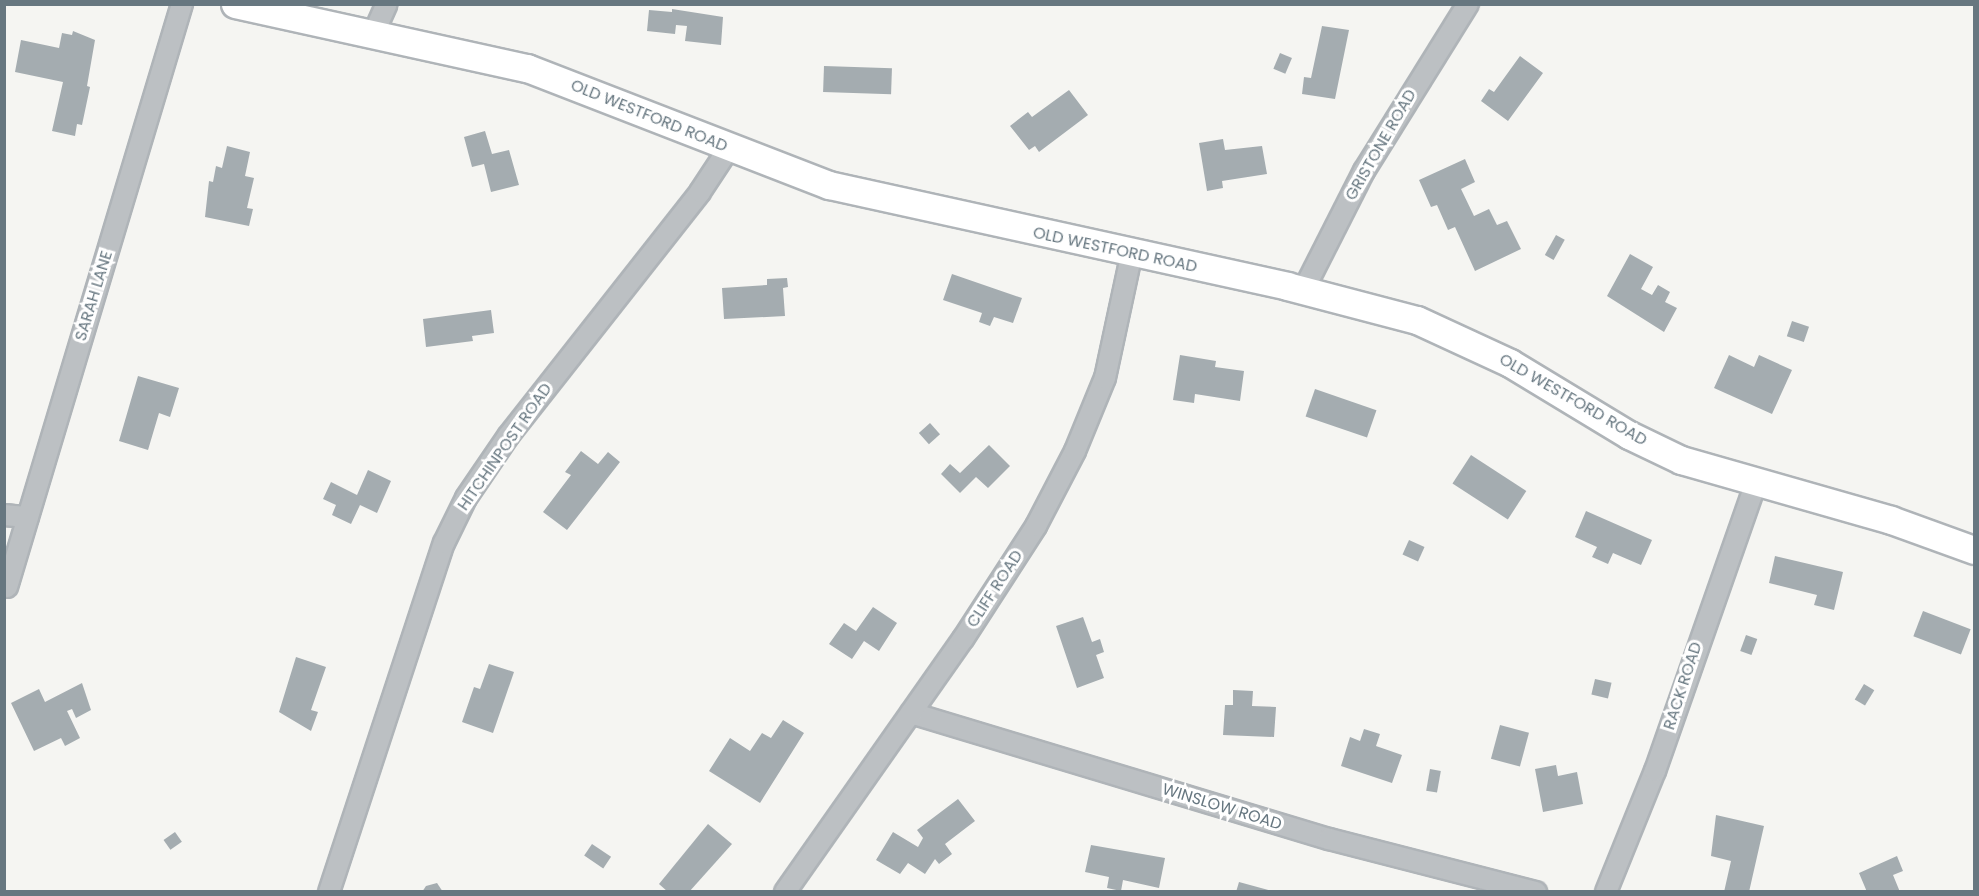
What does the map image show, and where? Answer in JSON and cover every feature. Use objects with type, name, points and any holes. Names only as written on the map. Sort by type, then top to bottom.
[{"type":"main road","name":"OLD WESTFORD ROAD","points":[[235,4],[372,37],[527,68],[829,185],[1303,291],[1417,320],[1510,363],[1629,435],[1681,460],[1757,480],[1974,550]]},
{"type":"street","name":"SARAH LANE","points":[[7,587],[182,4]]},
{"type":"street","points":[[372,37],[387,4]]},
{"type":"street","name":"GRISTONE ROAD","points":[[1303,291],[1364,171],[1468,4]]},
{"type":"street","name":"HITCHINPOST ROAD","points":[[328,891],[444,543],[466,498],[516,426],[700,192],[729,148]]},
{"type":"street","name":"CLIFF ROAD","points":[[785,891],[911,713],[1036,526],[1075,451],[1105,378],[1132,252]]},
{"type":"street","name":"RACK ROAD","points":[[1606,891],[1655,771],[1757,480]]},
{"type":"street","points":[[4,515],[28,517]]},
{"type":"street","name":"WINSLOW ROAD","points":[[911,713],[1329,838],[1536,891]]},
{"type":"building","points":[[672,9],[723,17],[721,45],[685,41],[687,26],[676,25],[675,34],[647,31],[649,10],[672,12]]},
{"type":"building","points":[[1322,26],[1349,30],[1335,99],[1302,94],[1304,77],[1311,78]]},
{"type":"building","points":[[73,31],[95,40],[87,86],[90,87],[82,125],[77,124],[75,136],[52,131],[63,82],[15,72],[21,40],[59,48],[62,33],[72,35]]},
{"type":"building","points":[[1280,53],[1292,58],[1285,74],[1273,69]]},
{"type":"building","points":[[1520,56],[1543,73],[1508,121],[1481,101],[1489,89],[1494,92]]},
{"type":"building","points":[[824,66],[892,68],[891,94],[823,92]]},
{"type":"building","points":[[1069,90],[1088,115],[1039,152],[1035,146],[1029,150],[1010,126],[1028,112],[1032,117]]},
{"type":"building","points":[[485,131],[492,154],[509,150],[519,185],[491,192],[484,164],[472,167],[464,137]]},
{"type":"building","points":[[1223,139],[1225,150],[1262,146],[1267,174],[1222,181],[1223,188],[1207,191],[1199,143]]},
{"type":"building","points":[[227,146],[250,152],[245,176],[254,178],[247,208],[253,209],[249,226],[205,217],[209,181],[213,182],[216,166],[222,168]]},
{"type":"building","points":[[1465,159],[1475,182],[1461,189],[1474,216],[1489,209],[1497,225],[1507,221],[1521,249],[1475,271],[1455,227],[1448,230],[1437,205],[1431,207],[1419,180]]},
{"type":"building","points":[[1556,235],[1565,240],[1554,260],[1545,255]]},
{"type":"building","points":[[1630,254],[1653,267],[1641,289],[1652,295],[1658,285],[1670,292],[1665,302],[1677,308],[1664,332],[1607,296]]},
{"type":"building","points":[[952,274],[1022,298],[1013,323],[994,317],[990,326],[979,322],[982,313],[943,300]]},
{"type":"building","points":[[787,278],[788,287],[783,288],[785,316],[724,319],[722,288],[767,285],[767,279]]},
{"type":"building","points":[[491,310],[494,333],[472,336],[473,341],[426,347],[423,319]]},
{"type":"building","points":[[1792,321],[1809,327],[1804,342],[1787,336]]},
{"type":"building","points":[[1180,355],[1216,361],[1215,367],[1244,371],[1240,401],[1195,394],[1194,403],[1173,400]]},
{"type":"building","points":[[1729,355],[1754,367],[1759,355],[1792,370],[1772,414],[1714,388]]},
{"type":"building","points":[[138,376],[179,388],[170,417],[159,413],[148,450],[119,441]]},
{"type":"building","points":[[1315,389],[1376,410],[1367,438],[1306,416]]},
{"type":"building","points":[[930,423],[940,434],[929,444],[919,433]]},
{"type":"building","points":[[989,445],[1010,466],[988,488],[976,477],[960,493],[941,474],[950,464],[960,473]]},
{"type":"building","points":[[581,451],[598,464],[608,452],[620,462],[567,530],[543,512],[571,475],[565,472]]},
{"type":"building","points":[[1471,455],[1526,491],[1508,519],[1452,484]]},
{"type":"building","points":[[368,470],[391,481],[377,513],[360,505],[351,524],[332,515],[336,505],[323,499],[331,482],[357,495]]},
{"type":"building","points":[[1586,511],[1652,540],[1641,565],[1613,553],[1608,564],[1592,557],[1597,547],[1575,537]]},
{"type":"building","points":[[1409,540],[1425,547],[1418,562],[1402,555]]},
{"type":"building","points":[[1775,556],[1843,572],[1834,610],[1814,605],[1817,595],[1769,583]]},
{"type":"building","points":[[873,607],[897,623],[879,651],[864,641],[852,659],[829,644],[844,623],[856,631]]},
{"type":"building","points":[[1923,611],[1971,629],[1961,654],[1913,636]]},
{"type":"building","points":[[1083,617],[1092,642],[1100,639],[1104,652],[1096,655],[1104,678],[1077,688],[1056,626]]},
{"type":"building","points":[[1746,635],[1757,639],[1751,655],[1740,651]]},
{"type":"building","points":[[296,657],[326,667],[311,710],[318,712],[311,731],[279,712]]},
{"type":"building","points":[[489,664],[514,672],[493,733],[462,722],[474,687],[480,689]]},
{"type":"building","points":[[1595,679],[1612,683],[1608,698],[1591,695]]},
{"type":"building","points":[[82,683],[91,710],[76,718],[72,709],[67,711],[80,738],[65,746],[61,738],[34,751],[11,703],[39,689],[45,702]]},
{"type":"building","points":[[1864,684],[1874,690],[1865,706],[1855,699]]},
{"type":"building","points":[[1233,690],[1253,691],[1252,706],[1276,707],[1274,737],[1223,735],[1225,705],[1233,705]]},
{"type":"building","points":[[783,720],[804,733],[760,803],[709,771],[730,738],[750,751],[762,733],[771,738]]},
{"type":"building","points":[[1500,725],[1529,733],[1520,767],[1491,759]]},
{"type":"building","points":[[1364,729],[1380,734],[1376,746],[1402,755],[1392,783],[1341,766],[1350,737],[1360,741]]},
{"type":"building","points":[[1556,765],[1558,776],[1577,772],[1583,804],[1543,812],[1535,769]]},
{"type":"building","points":[[1430,769],[1441,771],[1437,793],[1426,791]]},
{"type":"building","points":[[958,799],[975,821],[945,844],[952,854],[939,864],[935,859],[925,874],[908,863],[900,874],[876,860],[893,832],[918,847],[923,838],[917,830]]},
{"type":"building","points":[[1716,815],[1764,826],[1749,892],[1724,892],[1731,861],[1711,856]]},
{"type":"building","points":[[708,824],[732,844],[689,892],[668,892],[659,884]]},
{"type":"building","points":[[175,832],[182,842],[170,850],[164,840]]},
{"type":"building","points":[[592,844],[611,857],[603,868],[584,856]]},
{"type":"building","points":[[1091,845],[1165,858],[1159,888],[1123,880],[1121,891],[1107,888],[1109,877],[1085,872]]},
{"type":"building","points":[[1897,856],[1903,871],[1893,875],[1900,892],[1867,892],[1859,873]]},
{"type":"building","points":[[1239,882],[1272,891],[1272,892],[1236,892]]},
{"type":"building","points":[[437,883],[443,892],[422,892],[426,886]]}]
